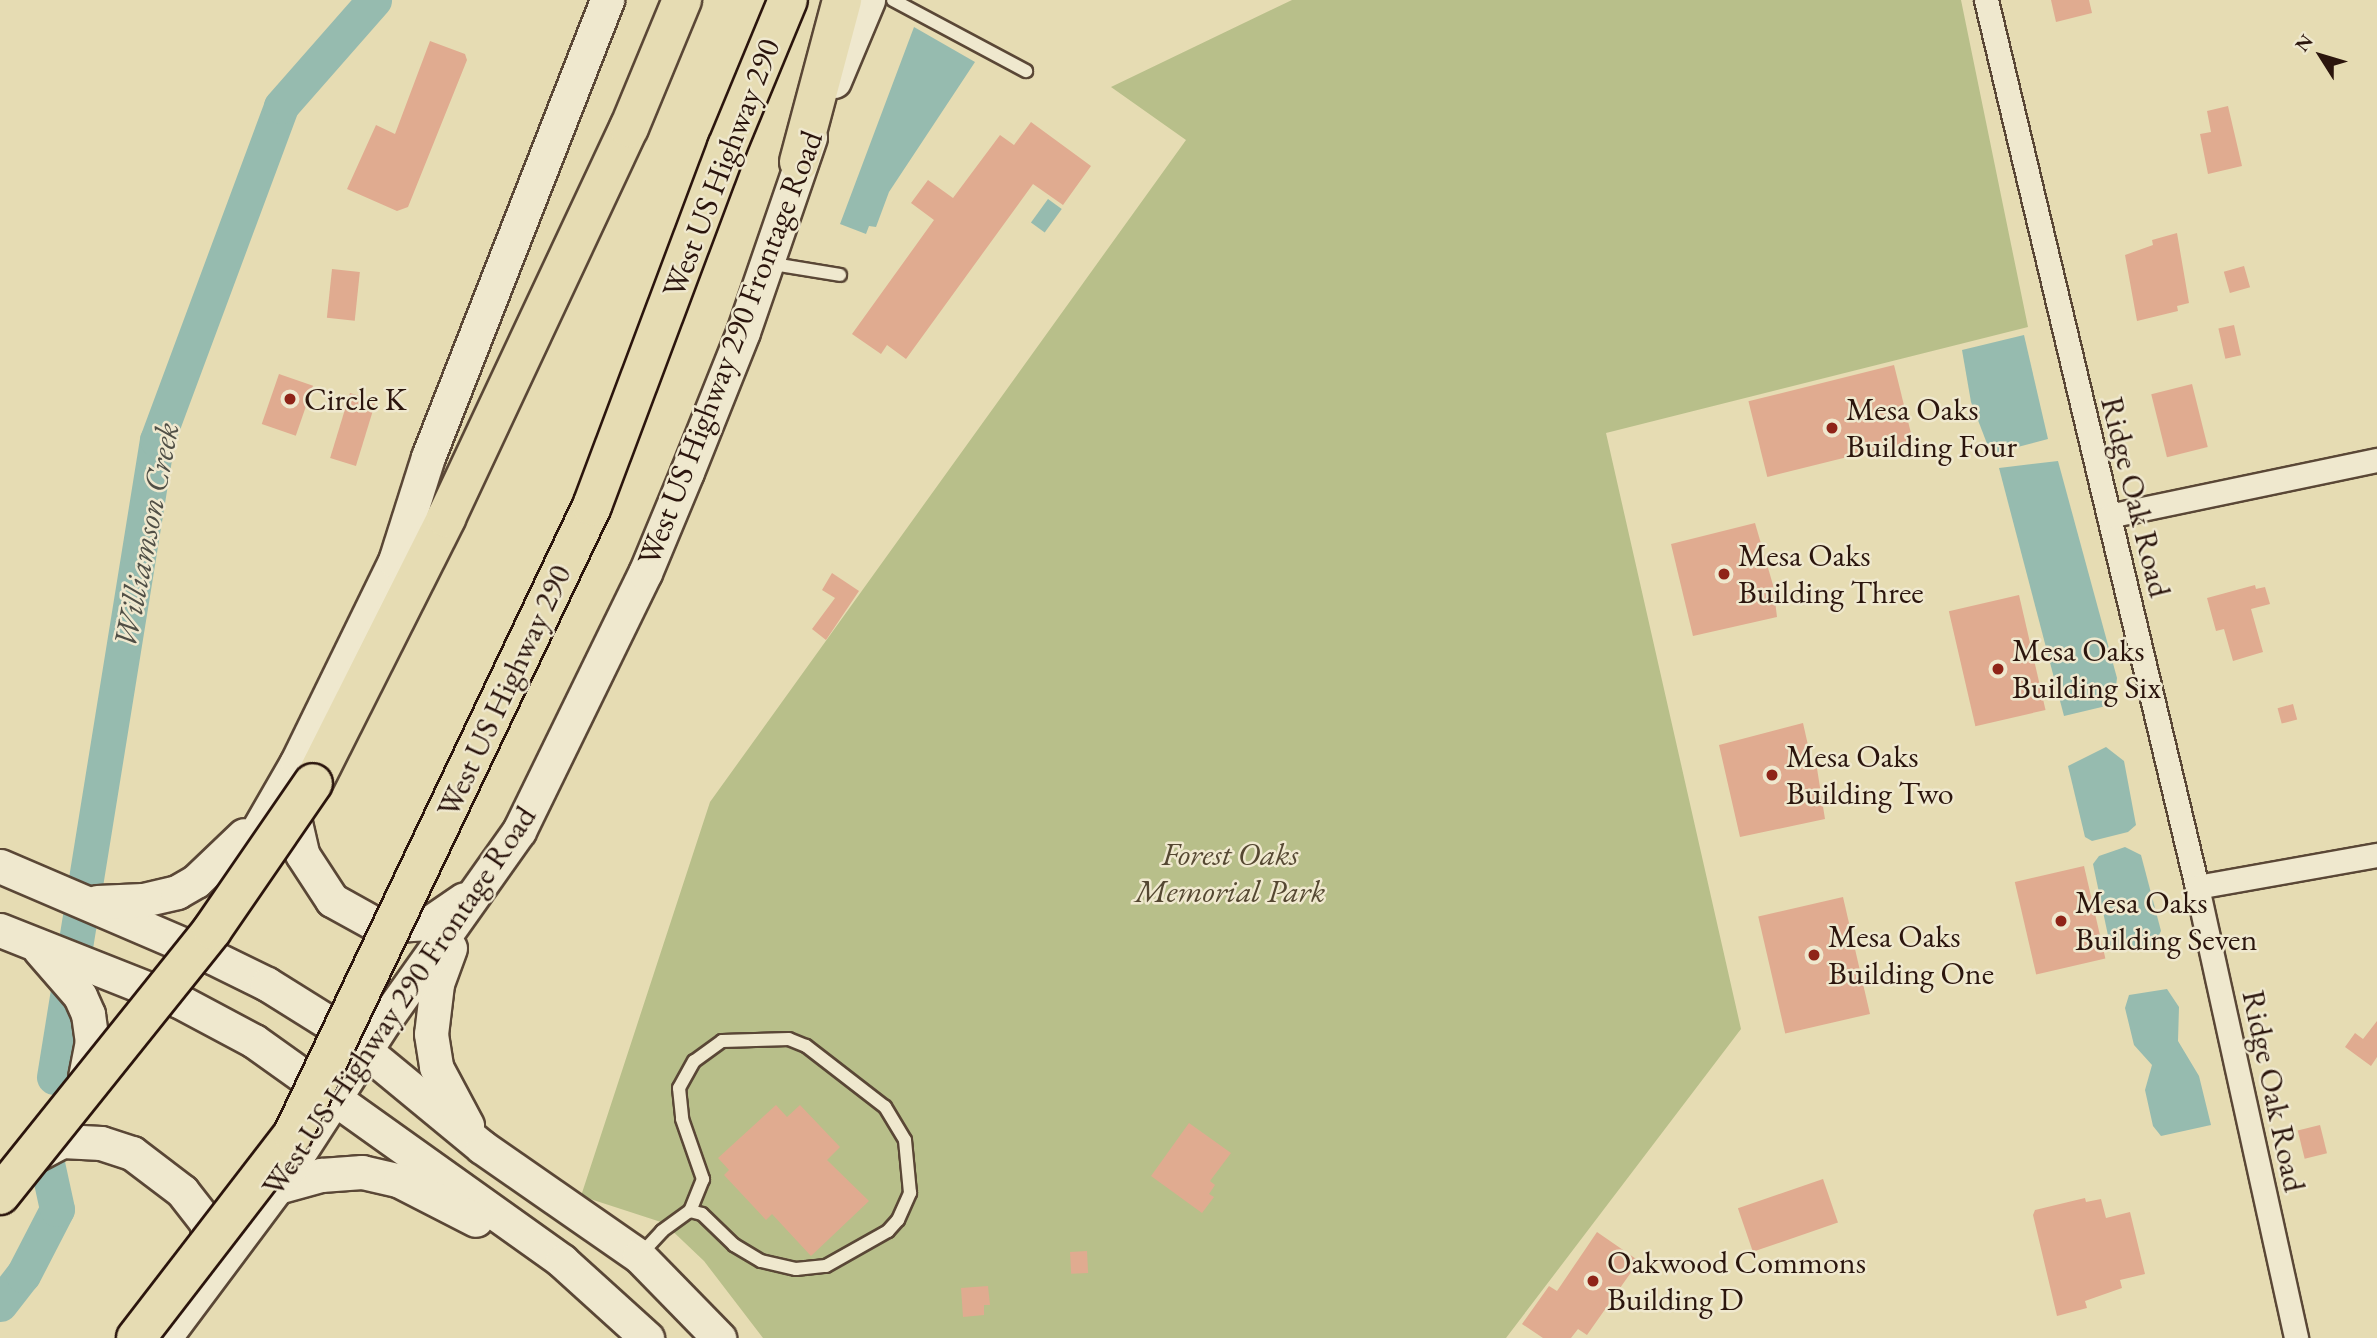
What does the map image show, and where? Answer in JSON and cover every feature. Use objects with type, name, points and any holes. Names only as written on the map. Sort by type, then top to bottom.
[{"type":"highway","points":[[0,1195],[212,930],[313,783],[446,518],[629,128],[681,0]]},
{"type":"highway","name":"West US Highway 290","points":[[136,1338],[293,1134],[592,506],[727,147],[788,0]]},
{"type":"highway","points":[[799,162],[842,0]]},
{"type":"main road","points":[[0,1174],[155,992],[188,946],[297,762],[395,561],[449,407],[607,0]]},
{"type":"main road","name":"West US Highway 290 Frontage Road","points":[[197,1292],[277,1187],[366,1049],[461,919],[519,831],[645,573],[767,263],[799,162],[868,0]]},
{"type":"main road","points":[[297,762],[294,818],[302,854],[332,900],[379,926],[429,923],[480,888]]},
{"type":"main road","points":[[142,914],[196,881],[272,804]]},
{"type":"main road","points":[[0,866],[86,902],[142,914],[188,946],[267,984],[366,1049],[482,1147],[639,1256],[719,1338]]},
{"type":"main road","points":[[461,919],[438,984],[431,1034],[436,1067],[482,1147]]},
{"type":"main road","points":[[0,930],[155,992],[254,1041],[337,1096],[528,1236],[593,1288],[647,1338]]},
{"type":"main road","points":[[33,943],[63,973],[88,1014],[92,1041],[85,1077]]},
{"type":"main road","points":[[0,1174],[62,1140],[101,1143],[132,1153],[182,1191],[206,1222],[210,1245],[197,1292],[164,1338]]},
{"type":"main road","points":[[277,1187],[321,1175],[362,1172],[400,1181],[478,1221],[528,1236]]},
{"type":"main road","points":[[593,1288],[639,1256]]},
{"type":"street","name":"Ridge Oak Road","points":[[1986,0],[2197,887],[2296,1338]]},
{"type":"street","points":[[2109,516],[2377,460]]},
{"type":"street","points":[[2197,887],[2377,855]]},
{"type":"lane","points":[[893,0],[1026,71]]},
{"type":"lane","points":[[767,263],[840,275]]},
{"type":"lane","points":[[639,1256],[662,1231],[690,1211],[703,1180],[682,1119],[679,1087],[694,1061],[722,1041],[778,1039],[806,1046],[885,1107],[905,1140],[910,1192],[898,1220],[888,1231],[826,1266],[796,1269],[761,1261],[734,1245],[702,1214],[690,1211]]},
{"type":"green space","name":"Forest Oaks Memorial Park","points":[[1292,0],[1961,0],[2028,327],[1606,433],[1741,1029],[1506,1338],[763,1338],[704,1261],[664,1223],[581,1196],[710,802],[1186,140],[1111,87]]},
{"type":"water","points":[[914,27],[975,62],[889,192],[876,227],[869,226],[866,234],[840,224]]},
{"type":"water","points":[[1048,199],[1062,209],[1045,232],[1031,222]]},
{"type":"water","points":[[2024,335],[2048,439],[1991,454],[1971,402],[1962,350]]},
{"type":"water","points":[[2058,461],[2117,678],[2115,695],[2106,706],[2064,716],[1999,468]]},
{"type":"water","points":[[2106,747],[2124,761],[2136,825],[2128,832],[2092,841],[2085,837],[2068,766]]},
{"type":"water","points":[[2125,847],[2141,855],[2161,931],[2153,947],[2118,952],[2110,945],[2093,864],[2099,856]]},
{"type":"water","points":[[2167,989],[2179,1007],[2178,1041],[2199,1076],[2211,1125],[2161,1136],[2153,1126],[2145,1090],[2152,1065],[2134,1045],[2125,1008],[2129,995]]},
{"type":"building","points":[[2051,0],[2089,0],[2092,13],[2056,22]]},
{"type":"building","points":[[430,41],[465,54],[467,60],[408,207],[397,211],[347,189],[376,125],[395,134]]},
{"type":"building","points":[[2228,106],[2242,166],[2208,174],[2200,134],[2211,132],[2207,111]]},
{"type":"building","points":[[1031,122],[1091,166],[1063,205],[1033,184],[906,359],[887,345],[881,354],[852,334],[934,220],[911,203],[928,180],[953,198],[1000,135],[1014,145]]},
{"type":"building","points":[[2177,233],[2189,303],[2177,306],[2178,311],[2137,321],[2125,255],[2153,245],[2152,240]]},
{"type":"building","points":[[2244,266],[2250,287],[2230,293],[2224,272]]},
{"type":"building","points":[[332,269],[360,272],[355,321],[327,318]]},
{"type":"building","points":[[2234,325],[2241,355],[2225,359],[2218,329]]},
{"type":"building","name":"Mesa Oaks Building Four","points":[[1894,365],[1913,441],[1767,477],[1748,401]]},
{"type":"building","name":"Circle K","points":[[279,374],[313,386],[296,436],[262,424]]},
{"type":"building","points":[[2192,384],[2208,447],[2167,457],[2151,394]]},
{"type":"building","name":"Circle K","points":[[350,393],[376,401],[356,466],[330,458]]},
{"type":"building","name":"Mesa Oaks Building Three","points":[[1755,523],[1773,585],[1777,617],[1693,636],[1671,544]]},
{"type":"building","points":[[832,573],[859,591],[826,640],[812,629],[835,598],[822,590]]},
{"type":"building","points":[[2255,585],[2256,589],[2265,587],[2270,604],[2251,609],[2263,652],[2233,661],[2224,629],[2216,631],[2207,598]]},
{"type":"building","name":"Mesa Oaks Building Six","points":[[2019,595],[2046,710],[1975,726],[1949,611]]},
{"type":"building","points":[[2293,704],[2297,719],[2282,724],[2278,708]]},
{"type":"building","name":"Mesa Oaks Building Two","points":[[1803,723],[1812,763],[1816,762],[1825,819],[1740,837],[1719,745]]},
{"type":"building","name":"Mesa Oaks Building Seven","points":[[2084,866],[2105,959],[2036,975],[2015,882]]},
{"type":"building","name":"Mesa Oaks Building One","points":[[1843,897],[1870,1014],[1785,1033],[1758,917]]},
{"type":"building","points":[[2377,1021],[2377,1057],[2371,1066],[2345,1047],[2355,1033],[2363,1039]]},
{"type":"building","points":[[776,1105],[787,1117],[800,1105],[840,1147],[827,1160],[869,1201],[811,1256],[772,1214],[766,1220],[724,1175],[729,1170],[718,1158]]},
{"type":"building","points":[[1189,1123],[1231,1153],[1210,1181],[1215,1185],[1209,1194],[1214,1197],[1202,1213],[1151,1176]]},
{"type":"building","points":[[2320,1125],[2327,1153],[2305,1159],[2298,1131]]},
{"type":"building","points":[[1823,1179],[1838,1222],[1753,1252],[1738,1208]]},
{"type":"building","points":[[2085,1198],[2086,1202],[2101,1199],[2106,1218],[2130,1212],[2145,1274],[2120,1280],[2122,1288],[2085,1301],[2087,1308],[2057,1316],[2033,1215],[2035,1210]]},
{"type":"building","name":"Oakwood Commons Building D","points":[[1597,1232],[1639,1261],[1587,1335],[1578,1329],[1571,1338],[1543,1338],[1522,1324],[1549,1286],[1557,1291]]},
{"type":"building","points":[[1087,1251],[1088,1273],[1071,1274],[1070,1252]]},
{"type":"building","points":[[988,1286],[990,1305],[984,1305],[984,1315],[963,1317],[961,1288]]},
{"type":"waterway","name":"Williamson Creek","points":[[54,1077],[157,440],[281,106],[374,0]]},
{"type":"waterway","name":"Williamson Creek","points":[[0,1304],[23,1275],[57,1209],[47,1163]]},
{"type":"place","name":"Circle K","points":[[290,399]]},
{"type":"place","name":"Mesa Oaks Building Four","points":[[1832,428]]},
{"type":"place","name":"Mesa Oaks Building Three","points":[[1724,574]]},
{"type":"place","name":"Mesa Oaks Building Six","points":[[1998,669]]},
{"type":"place","name":"Mesa Oaks Building Two","points":[[1772,775]]},
{"type":"place","name":"Mesa Oaks Building Seven","points":[[2061,921]]},
{"type":"place","name":"Mesa Oaks Building One","points":[[1814,955]]},
{"type":"place","name":"Oakwood Commons Building D","points":[[1593,1281]]}]
